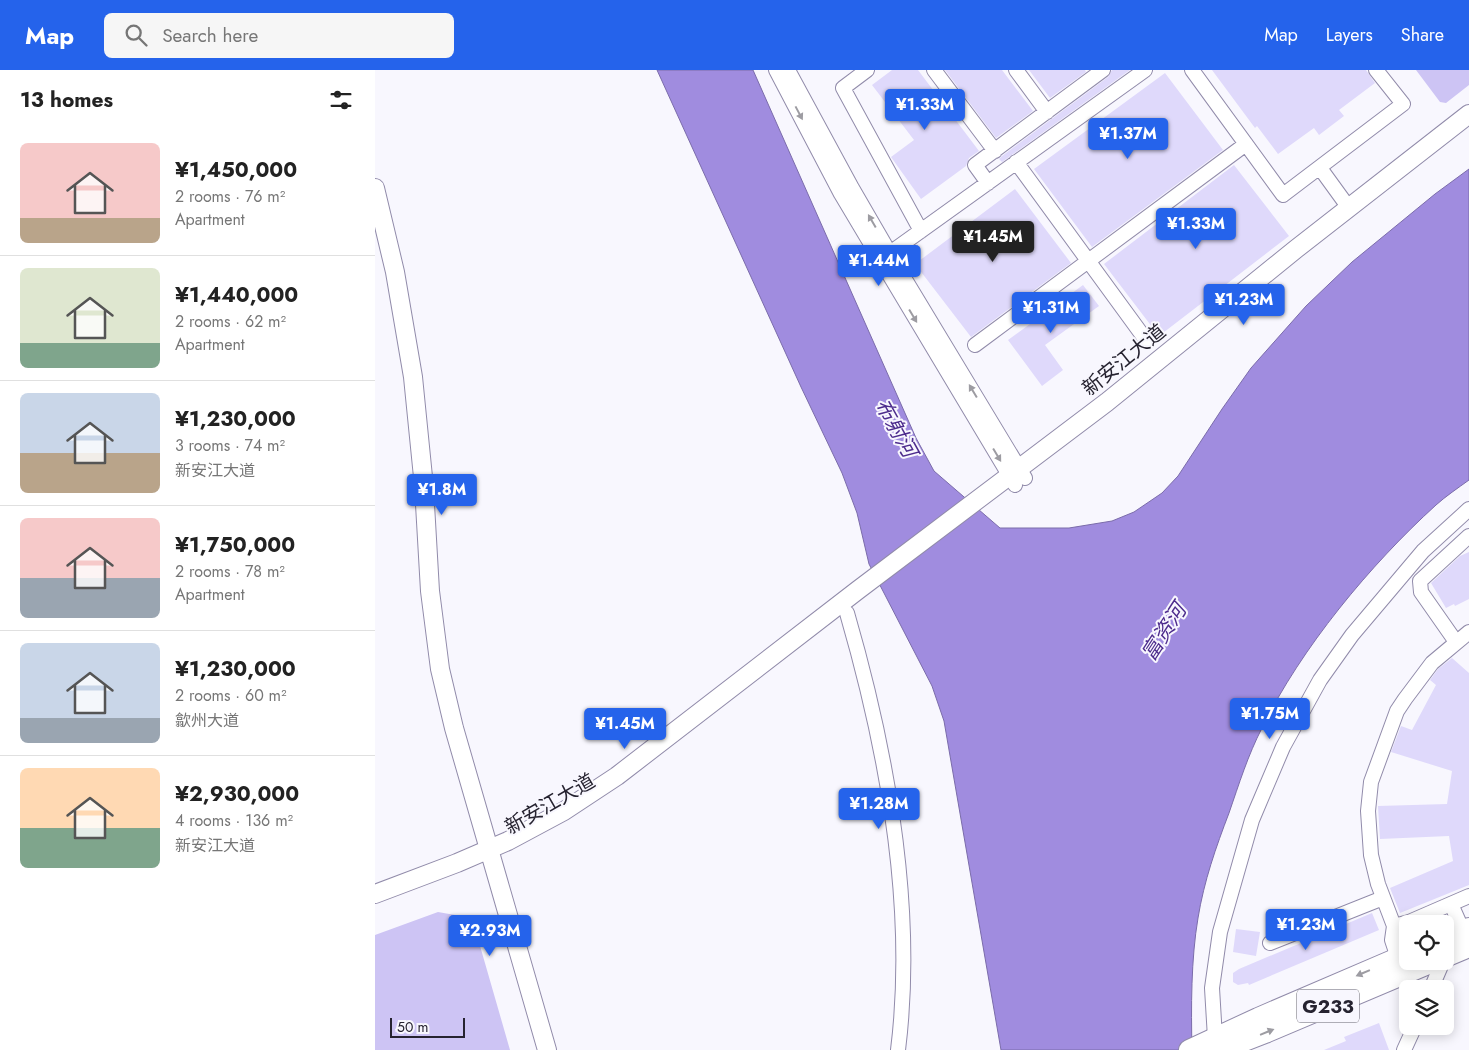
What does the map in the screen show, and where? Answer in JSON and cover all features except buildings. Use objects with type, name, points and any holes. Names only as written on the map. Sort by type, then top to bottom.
[{"type":"highway","name":"G233","points":[[1207,1046],[1258,1018],[1399,958]]},
{"type":"highway","name":"G233","points":[[1207,1046],[1265,1033],[1414,970]]},
{"type":"main road","name":"新安江大道","points":[[1017,477],[1107,402],[1469,114]]},
{"type":"main road","name":"新安江大道","points":[[375,894],[484,858],[564,811],[617,776],[995,493],[1114,410],[1469,128]]},
{"type":"main road","points":[[375,188],[395,272],[414,386],[421,447],[430,591],[436,646],[484,858],[534,1050]]},
{"type":"main road","points":[[375,236],[390,309],[405,413],[424,648],[437,709],[547,1050]]},
{"type":"main road","name":"新安江大道","points":[[375,906],[569,820],[624,785],[847,613],[865,592]]},
{"type":"street","points":[[776,70],[841,194],[1017,477]]},
{"type":"street","points":[[788,70],[1017,477]]},
{"type":"street","points":[[867,70],[843,88],[921,231]]},
{"type":"street","points":[[934,70],[995,151]]},
{"type":"street","points":[[1016,70],[1047,112]]},
{"type":"street","points":[[988,183],[975,166],[1103,70]]},
{"type":"street","points":[[891,253],[1145,70]]},
{"type":"street","points":[[1192,70],[1283,195],[1403,104],[1376,70]]},
{"type":"street","points":[[975,345],[1246,144]]},
{"type":"street","points":[[1016,162],[1146,340]]},
{"type":"street","points":[[1320,168],[1349,208]]},
{"type":"street","points":[[1207,1046],[1212,988],[1220,932],[1250,828],[1283,747],[1320,680],[1352,635],[1418,557],[1469,509]]},
{"type":"street","points":[[1455,642],[1421,592],[1419,585],[1469,536]]},
{"type":"street","points":[[847,613],[873,709],[892,815],[901,917],[902,1050]]},
{"type":"street","points":[[1399,950],[1392,940],[1394,926],[1374,869],[1369,840],[1368,811],[1371,782],[1394,719],[1405,699],[1432,663],[1469,632]]},
{"type":"street","points":[[1394,926],[1409,922],[1469,896]]},
{"type":"street","points":[[1270,943],[1383,898]]},
{"type":"street","points":[[1451,904],[1461,936]]},
{"type":"street","points":[[898,1050],[901,1023]]},
{"type":"street","points":[[1404,1050],[1411,1035]]},
{"type":"shaded area","points":[[1416,70],[1469,70],[1469,85],[1446,103],[1440,102]]},
{"type":"shaded area","points":[[438,912],[472,918],[510,1050],[375,1050],[375,935]]},
{"type":"water","points":[[657,70],[753,70],[916,438],[934,471],[1000,528],[1069,528],[1112,521],[1134,512],[1162,493],[1178,476],[1251,368],[1306,306],[1352,262],[1435,194],[1469,169],[1469,480],[1440,502],[1411,529],[1362,581],[1296,668],[1257,738],[1215,851],[1201,904],[1193,967],[1192,1050],[1001,1050],[944,721],[932,686],[869,564],[857,513],[842,473]]},
{"type":"water label","name":"布射河","points":[[896,428]]},
{"type":"water label","name":"富资河","points":[[1164,632]]}]
